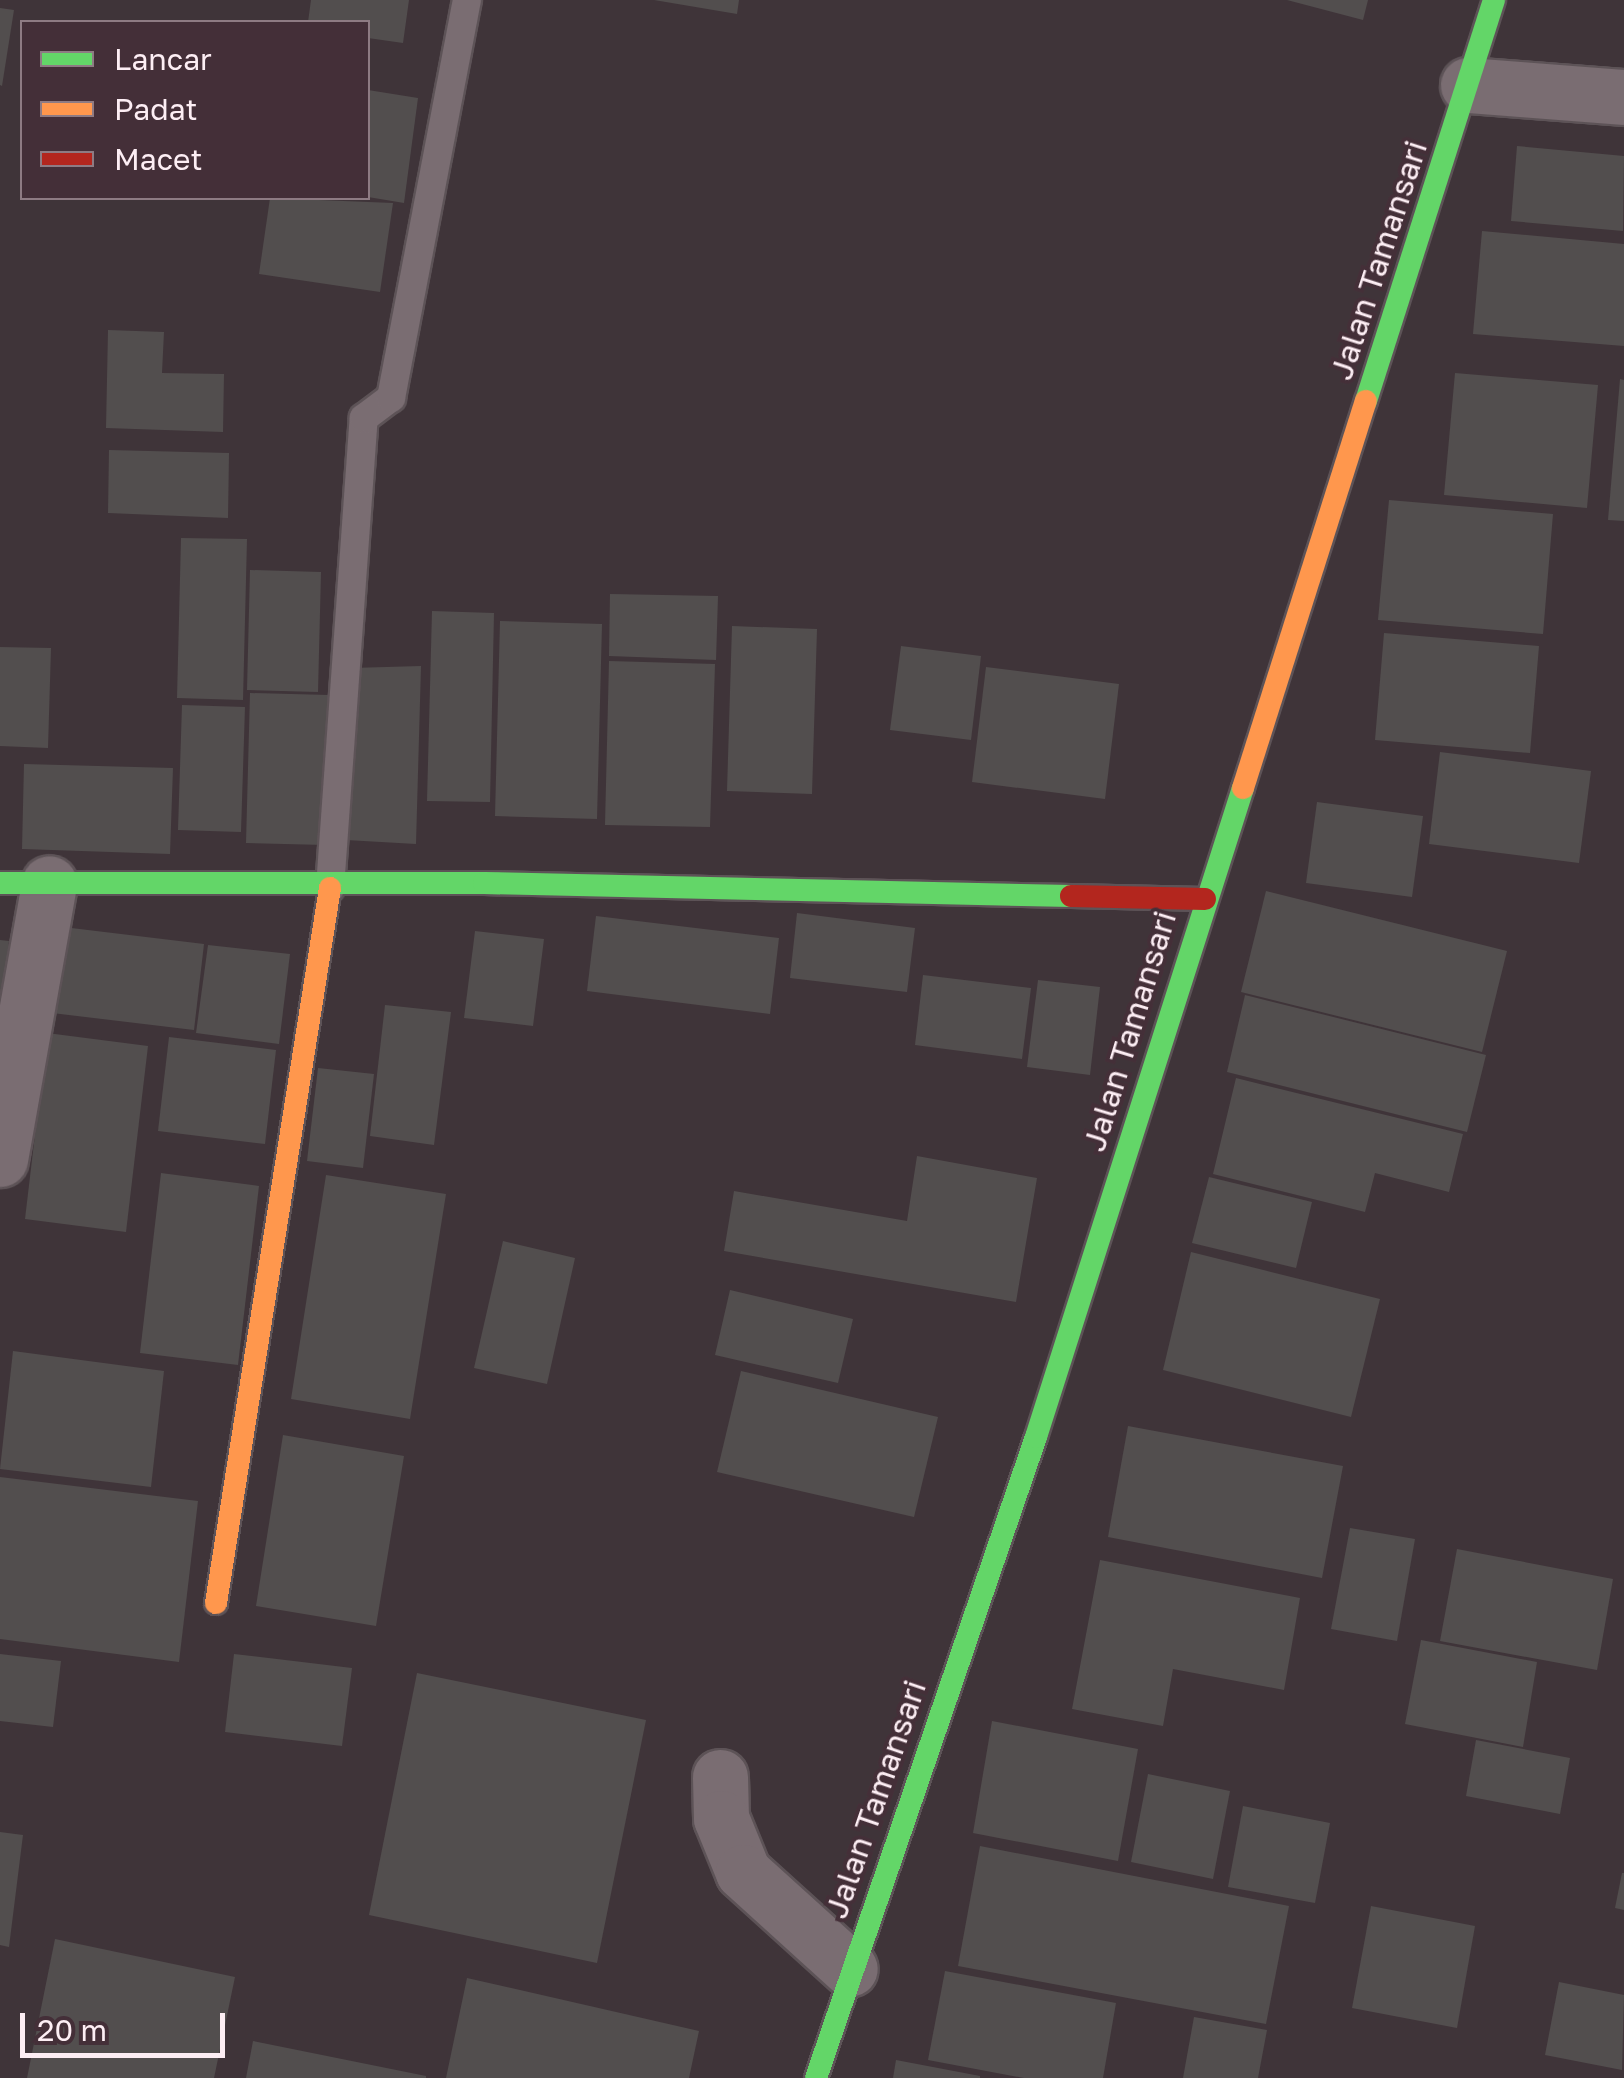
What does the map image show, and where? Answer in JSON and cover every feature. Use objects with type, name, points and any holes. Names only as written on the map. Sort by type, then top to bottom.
[{"type":"main road","name":"Jalan Tamansari","points":[[816,2078],[850,1969],[1036,1436],[1494,0]]},
{"type":"main road","points":[[24,882],[330,888],[484,883],[1205,899]]},
{"type":"main road","points":[[216,1604],[330,888]]},
{"type":"street","points":[[1468,86],[1624,97]]},
{"type":"street","points":[[0,1159],[24,882]]},
{"type":"street","points":[[720,1777],[721,1818],[743,1872],[850,1969]]},
{"type":"lane","points":[[330,888],[364,418],[390,398],[467,0]]},
{"type":"building","points":[[311,0],[409,0],[403,43],[370,38],[370,20],[308,20]]},
{"type":"building","points":[[654,0],[739,0],[737,14]]},
{"type":"building","points":[[1287,0],[1368,0],[1363,20]]},
{"type":"building","points":[[0,8],[14,10],[2,86],[0,85]]},
{"type":"building","points":[[370,90],[418,98],[404,203],[370,197]]},
{"type":"building","points":[[1517,146],[1624,156],[1623,231],[1511,221]]},
{"type":"building","points":[[270,200],[393,203],[380,292],[259,274]]},
{"type":"building","points":[[1482,231],[1624,244],[1624,346],[1473,334]]},
{"type":"building","points":[[108,330],[164,332],[162,373],[224,374],[223,432],[106,428]]},
{"type":"building","points":[[1455,373],[1598,385],[1587,508],[1444,495]]},
{"type":"building","points":[[1620,379],[1624,380],[1624,521],[1608,520]]},
{"type":"building","points":[[109,450],[229,453],[228,518],[108,513]]},
{"type":"building","points":[[1389,500],[1553,514],[1543,634],[1378,620]]},
{"type":"building","points":[[181,538],[247,539],[243,700],[177,698]]},
{"type":"building","points":[[250,570],[321,572],[318,692],[247,690]]},
{"type":"building","points":[[610,594],[718,596],[716,660],[609,656]]},
{"type":"building","points":[[432,611],[494,613],[490,802],[427,801]]},
{"type":"building","points":[[500,621],[602,624],[597,819],[495,816]]},
{"type":"building","points":[[732,626],[817,629],[812,794],[727,791]]},
{"type":"building","points":[[1384,633],[1539,646],[1530,753],[1375,740]]},
{"type":"building","points":[[901,646],[981,656],[971,740],[890,730]]},
{"type":"building","points":[[0,647],[51,648],[48,748],[0,746]]},
{"type":"building","points":[[609,661],[715,664],[710,827],[605,825]]},
{"type":"building","points":[[421,666],[416,844],[346,840],[351,668]]},
{"type":"building","points":[[986,667],[1119,684],[1105,799],[972,782]]},
{"type":"building","points":[[250,693],[329,695],[325,845],[246,843]]},
{"type":"building","points":[[182,705],[245,707],[241,832],[178,830]]},
{"type":"building","points":[[1440,752],[1591,771],[1579,863],[1429,844]]},
{"type":"building","points":[[24,764],[173,768],[170,854],[22,849]]},
{"type":"building","points":[[1317,802],[1423,816],[1412,897],[1306,883]]},
{"type":"building","points":[[1266,891],[1507,951],[1482,1052],[1241,992]]},
{"type":"building","points":[[797,913],[915,928],[907,992],[790,978]]},
{"type":"building","points":[[596,916],[779,938],[770,1014],[587,991]]},
{"type":"building","points":[[63,927],[204,944],[194,1030],[52,1013]]},
{"type":"building","points":[[475,931],[544,939],[533,1026],[464,1018]]},
{"type":"building","points":[[0,940],[9,941],[2,999],[0,999]]},
{"type":"building","points":[[208,945],[290,954],[279,1044],[196,1033]]},
{"type":"building","points":[[923,975],[1031,988],[1022,1059],[915,1045]]},
{"type":"building","points":[[1038,980],[1100,987],[1090,1075],[1027,1067]]},
{"type":"building","points":[[1245,995],[1486,1055],[1467,1132],[1227,1072]]},
{"type":"building","points":[[385,1005],[451,1012],[434,1145],[370,1136]]},
{"type":"building","points":[[47,1033],[148,1046],[126,1232],[25,1219]]},
{"type":"building","points":[[169,1037],[276,1050],[265,1144],[158,1131]]},
{"type":"building","points":[[318,1068],[374,1074],[363,1168],[307,1161]]},
{"type":"building","points":[[1236,1078],[1463,1134],[1449,1192],[1375,1173],[1365,1212],[1213,1174]]},
{"type":"building","points":[[917,1156],[1037,1178],[1016,1302],[724,1251],[734,1191],[907,1221]]},
{"type":"building","points":[[161,1173],[259,1186],[238,1365],[140,1353]]},
{"type":"building","points":[[326,1175],[446,1194],[410,1419],[291,1399]]},
{"type":"building","points":[[1209,1177],[1312,1202],[1296,1268],[1192,1243]]},
{"type":"building","points":[[503,1241],[575,1258],[547,1384],[474,1368]]},
{"type":"building","points":[[1191,1252],[1380,1299],[1351,1417],[1163,1370]]},
{"type":"building","points":[[730,1290],[853,1319],[838,1383],[715,1355]]},
{"type":"building","points":[[13,1351],[164,1371],[151,1487],[0,1469]]},
{"type":"building","points":[[741,1371],[938,1417],[914,1517],[717,1472]]},
{"type":"building","points":[[1128,1426],[1343,1466],[1322,1578],[1108,1537]]},
{"type":"building","points":[[283,1435],[404,1456],[376,1626],[256,1606]]},
{"type":"building","points":[[0,1477],[198,1501],[179,1662],[0,1639]]},
{"type":"building","points":[[1350,1528],[1415,1539],[1397,1641],[1331,1629]]},
{"type":"building","points":[[1457,1549],[1613,1579],[1597,1670],[1440,1641]]},
{"type":"building","points":[[1100,1560],[1300,1598],[1284,1690],[1173,1669],[1163,1726],[1072,1709]]},
{"type":"building","points":[[1421,1640],[1537,1662],[1523,1747],[1405,1724]]},
{"type":"building","points":[[0,1654],[61,1661],[53,1727],[0,1721]]},
{"type":"building","points":[[234,1654],[352,1668],[342,1746],[225,1732]]},
{"type":"building","points":[[417,1673],[646,1720],[597,1963],[369,1915]]},
{"type":"building","points":[[992,1721],[1138,1749],[1118,1861],[973,1833]]},
{"type":"building","points":[[1476,1740],[1570,1758],[1560,1814],[1466,1796]]},
{"type":"building","points":[[1148,1774],[1230,1791],[1213,1879],[1131,1862]]},
{"type":"building","points":[[1243,1806],[1330,1823],[1315,1903],[1228,1887]]},
{"type":"building","points":[[0,1832],[23,1835],[9,1947],[0,1945]]},
{"type":"building","points":[[980,1846],[1289,1906],[1266,2024],[958,1966]]},
{"type":"building","points":[[1624,1873],[1624,1910],[1615,1908]]},
{"type":"building","points":[[1371,1906],[1475,1926],[1457,2028],[1352,2008]]},
{"type":"building","points":[[55,1939],[235,1977],[214,2078],[27,2078]]},
{"type":"building","points":[[945,1971],[1116,2003],[1103,2078],[1024,2078],[928,2060]]},
{"type":"building","points":[[467,1978],[699,2031],[689,2078],[446,2078]]},
{"type":"building","points":[[1559,1982],[1624,1995],[1622,2070],[1545,2055]]},
{"type":"building","points":[[1194,2017],[1267,2030],[1258,2078],[1183,2078]]},
{"type":"building","points":[[253,2041],[426,2076],[426,2078],[246,2078]]},
{"type":"building","points":[[896,2060],[980,2076],[980,2078],[893,2078]]},
{"type":"traffic: fast","points":[[1366,401],[1494,0]]},
{"type":"traffic: fast","points":[[816,2078],[1036,1437],[1243,788]]},
{"type":"traffic: fast","points":[[0,883],[484,883],[1071,896]]},
{"type":"traffic: slow","points":[[1243,788],[1366,401]]},
{"type":"traffic: slow","points":[[216,1603],[330,888]]},
{"type":"traffic: jam","points":[[1071,896],[1205,899]]}]
